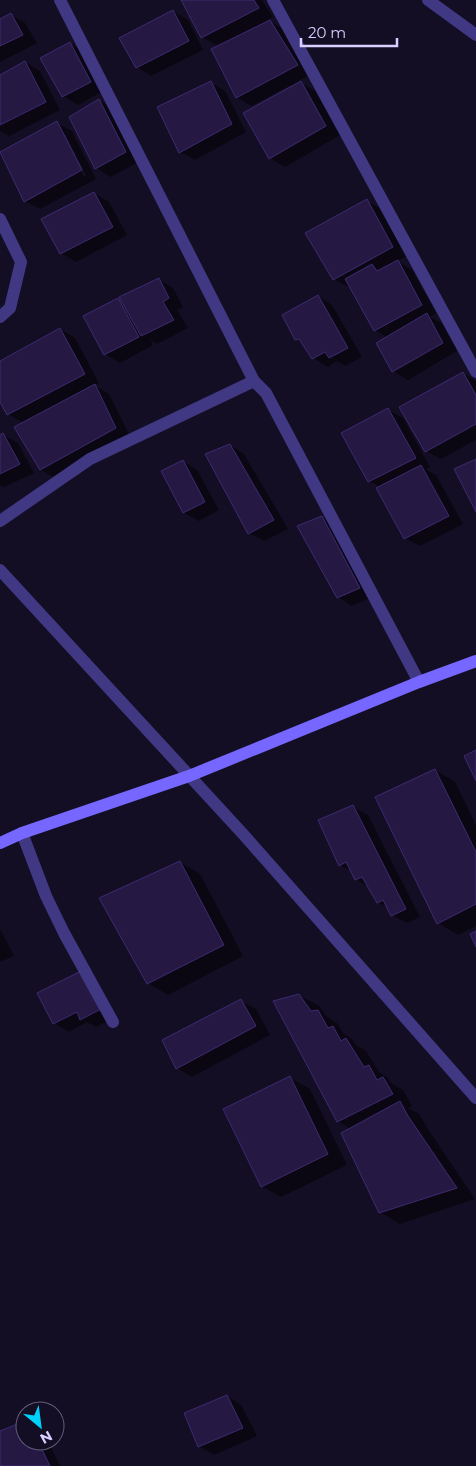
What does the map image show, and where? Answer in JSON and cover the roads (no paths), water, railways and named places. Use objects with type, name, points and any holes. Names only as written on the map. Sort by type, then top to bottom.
[{"type":"street","points":[[60,0],[254,381],[266,393],[419,682]]},
{"type":"street","points":[[273,0],[476,372]]},
{"type":"street","points":[[433,2],[476,35]]},
{"type":"street","points":[[0,219],[21,262],[10,308],[0,317]]},
{"type":"street","points":[[0,521],[90,460],[254,381]]},
{"type":"street","points":[[0,570],[243,834],[476,1098]]},
{"type":"street","points":[[0,843],[22,833],[190,776],[476,660]]},
{"type":"street","points":[[22,833],[46,896],[113,1022]]}]
